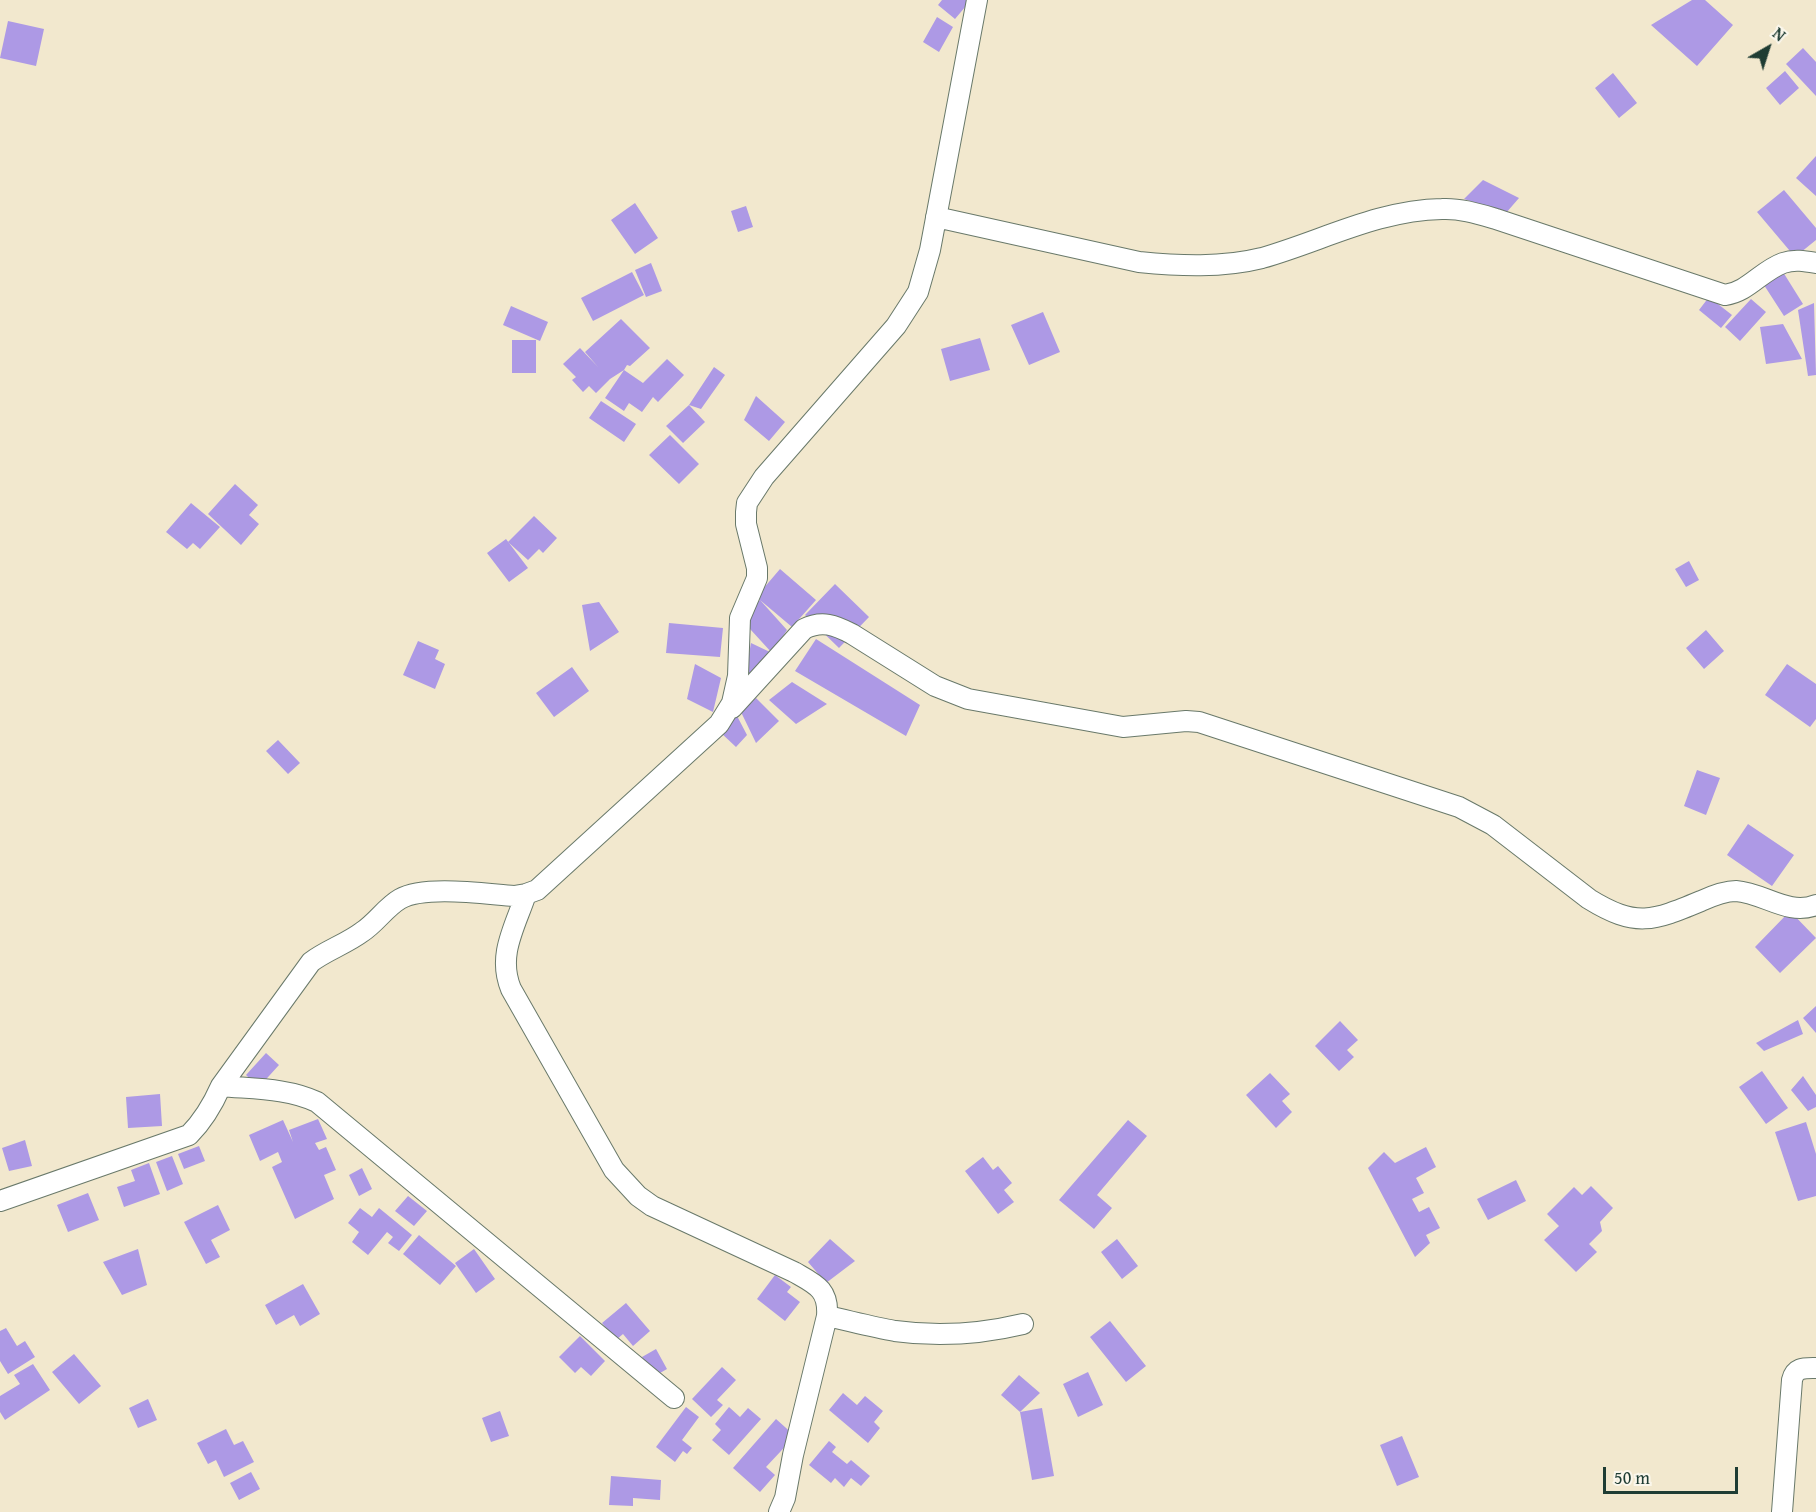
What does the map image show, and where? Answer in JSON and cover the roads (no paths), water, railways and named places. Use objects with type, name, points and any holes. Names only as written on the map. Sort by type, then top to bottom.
[{"type":"street","points":[[726,714],[732,703],[738,676],[740,618],[757,578],[758,568],[746,524],[747,504],[764,477],[896,326],[918,292],[925,272],[977,0]]},
{"type":"street","points":[[936,217],[1139,262],[1169,265],[1224,265],[1261,258],[1370,221],[1419,210],[1444,208],[1496,219],[1725,295],[1734,294],[1784,262],[1797,260],[1816,263]]},
{"type":"street","points":[[0,1201],[189,1135],[204,1117],[221,1086],[311,962],[367,930],[400,899],[416,893],[433,891],[514,896],[537,890],[710,733],[800,633],[814,624],[825,623],[838,627],[935,686],[968,699],[1123,727],[1186,721],[1199,722],[1459,807],[1493,825],[1604,909],[1633,919],[1662,917],[1714,896],[1736,891],[1797,909],[1816,905]]},
{"type":"street","points":[[526,894],[506,950],[505,975],[614,1170],[638,1196],[652,1206],[813,1282],[826,1295],[827,1316],[793,1455],[786,1498],[779,1512]]},
{"type":"street","points":[[221,1086],[289,1092],[303,1095],[317,1102],[674,1398]]},
{"type":"street","points":[[827,1316],[894,1331],[939,1335],[997,1330],[1023,1324]]},
{"type":"street","points":[[1782,1512],[1792,1380],[1798,1369],[1816,1368]]}]
